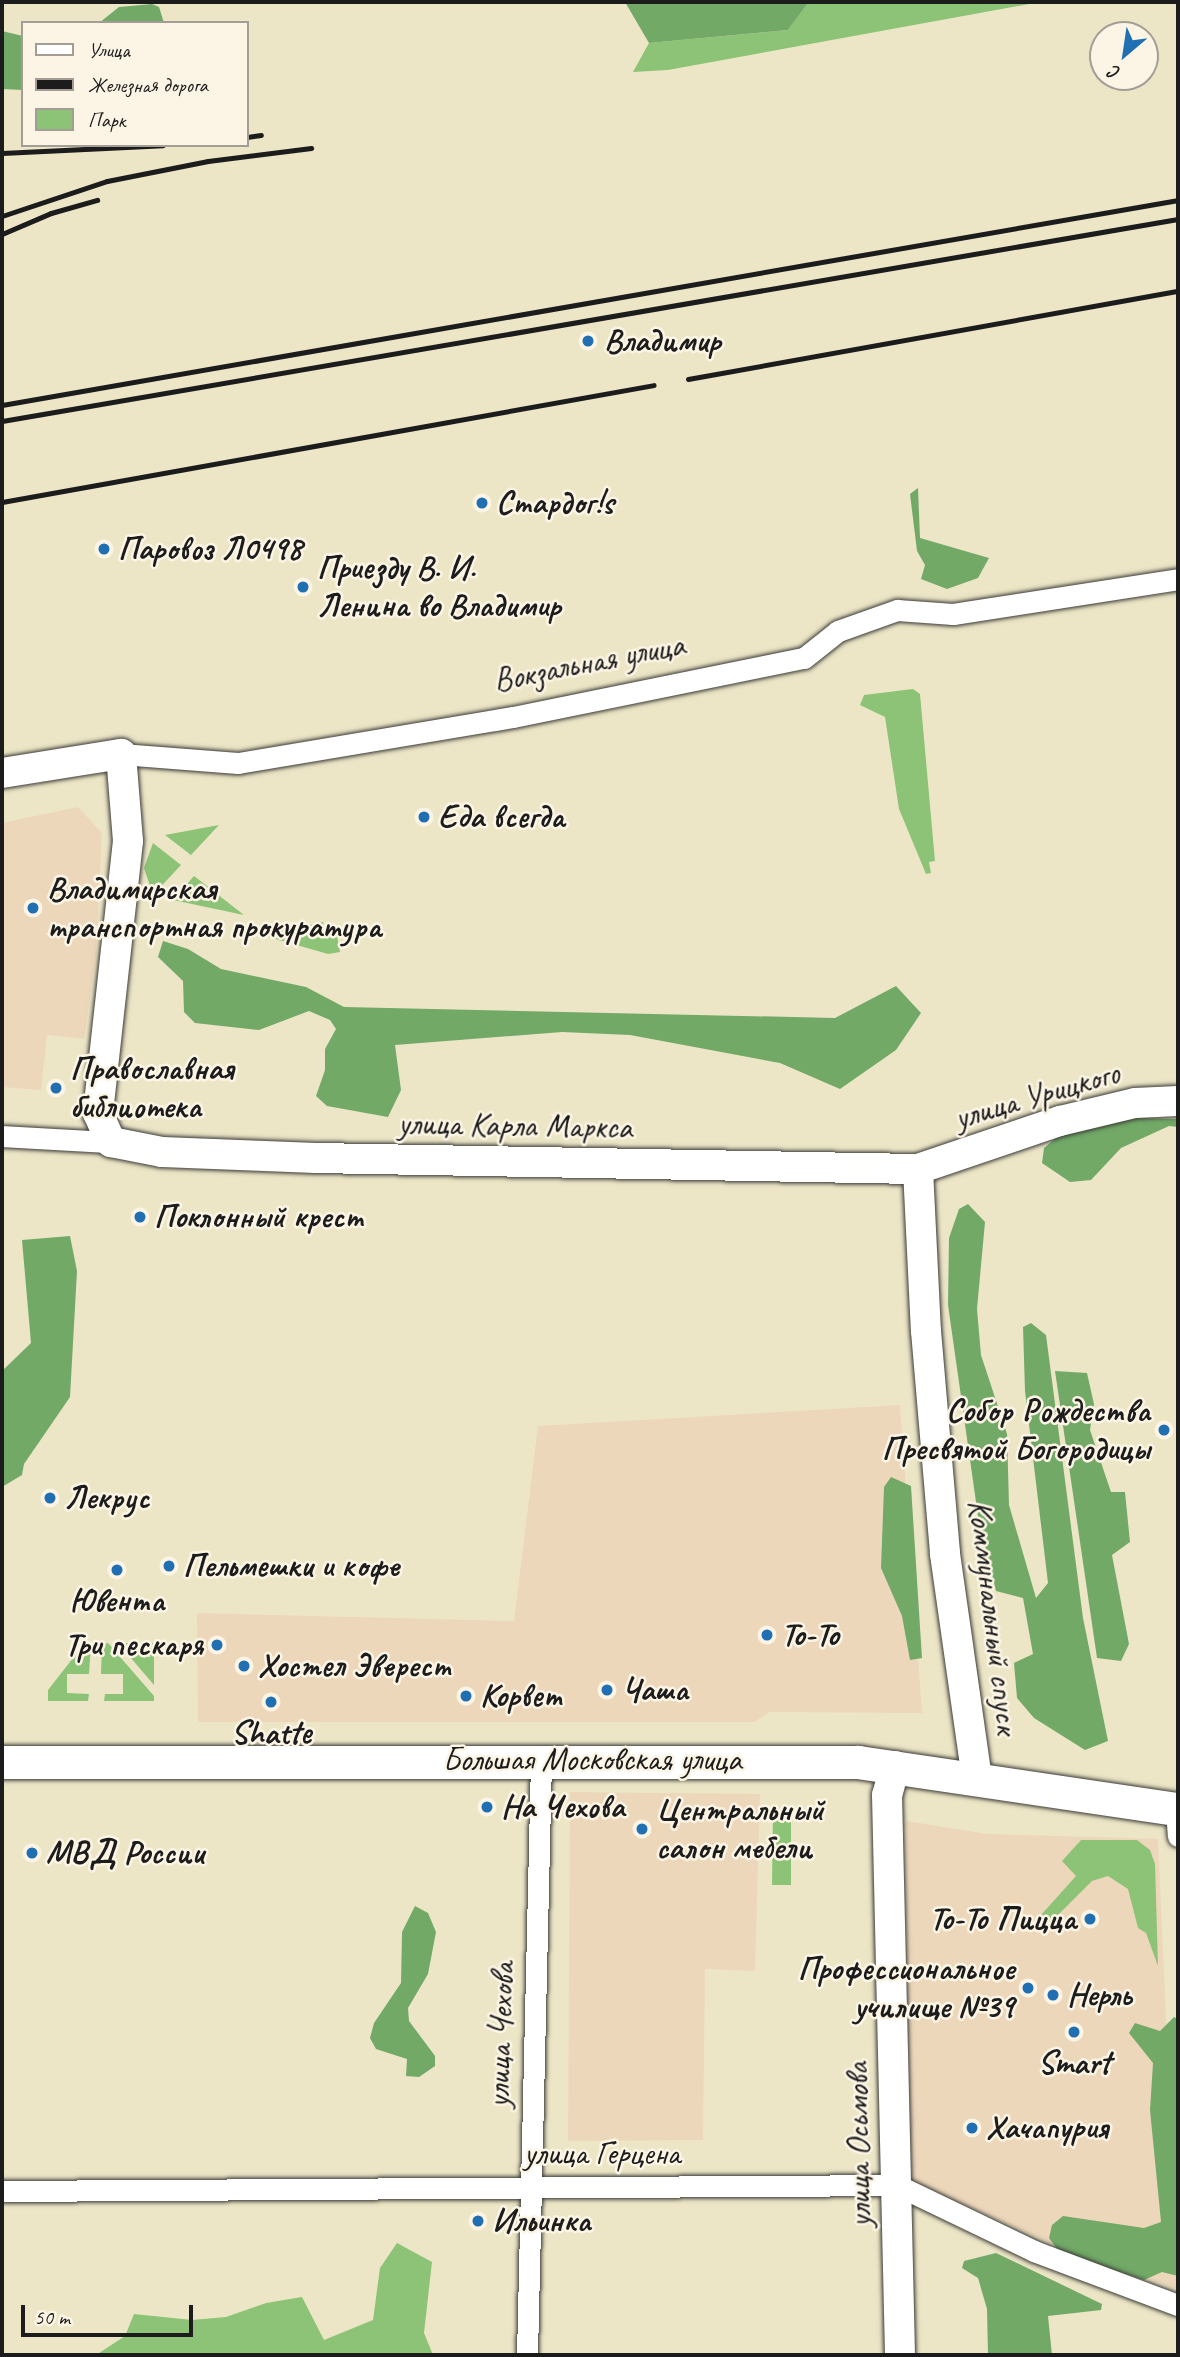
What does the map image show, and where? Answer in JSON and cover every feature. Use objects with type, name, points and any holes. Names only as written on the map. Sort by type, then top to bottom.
[{"type":"main road","name":"Вокзальная улица","points":[[2,773],[121,754]]},
{"type":"main road","points":[[111,1142],[98,1112],[128,841],[121,754]]},
{"type":"main road","name":"улица Урицкого","points":[[918,1170],[1060,1121],[1135,1103],[1178,1101]]},
{"type":"main road","name":"улица Карла Маркса","points":[[111,1142],[162,1152],[316,1158],[918,1170]]},
{"type":"main road","name":"Коммунальный спуск","points":[[918,1170],[926,1331],[945,1554],[977,1780]]},
{"type":"main road","name":"Большая Московская улица","points":[[2,1762],[801,1760],[895,1766],[1178,1818]]},
{"type":"main road","name":"улица Осьмова","points":[[895,1766],[887,1795],[900,2355]]},
{"type":"street","name":"Вокзальная улица","points":[[121,754],[238,763],[513,717],[804,658],[838,631],[897,610],[953,614],[1178,579]]},
{"type":"street","points":[[2,1136],[111,1142]]},
{"type":"street","name":"улица Чехова","points":[[527,2355],[528,2186],[541,1759]]},
{"type":"street","name":"улица Герцена","points":[[2,2190],[897,2185],[1034,2251],[1178,2305]]},
{"type":"shaded area","points":[[78,807],[102,833],[96,956],[84,1039],[47,1035],[41,1090],[2,1087],[2,823]]},
{"type":"shaded area","points":[[900,1405],[922,1713],[770,1712],[754,1722],[198,1722],[197,1613],[514,1621],[538,1426]]},
{"type":"shaded area","points":[[570,1792],[760,1794],[755,1971],[705,1969],[703,2140],[568,2141]]},
{"type":"shaded area","points":[[906,1821],[988,1834],[1158,1839],[1178,2289],[1069,2251],[911,2181]]},
{"type":"green space","points":[[625,2],[809,2],[788,30],[649,43]]},
{"type":"green space","points":[[809,2],[1040,2],[668,70],[633,72],[649,43],[788,30]]},
{"type":"green space","points":[[152,4],[159,7],[163,21],[102,21],[119,7]]},
{"type":"green space","points":[[2,31],[21,36],[21,90],[2,89]]},
{"type":"green space","points":[[918,488],[920,538],[989,558],[978,578],[947,589],[921,579],[925,565],[917,551],[910,494]]},
{"type":"green space","points":[[913,689],[920,694],[935,861],[929,862],[931,873],[926,874],[899,809],[885,717],[860,705],[864,695]]},
{"type":"green space","points":[[219,825],[191,855],[165,835]]},
{"type":"green space","points":[[153,843],[181,865],[153,895],[144,868]]},
{"type":"green space","points":[[194,876],[244,915],[173,900]]},
{"type":"green space","points":[[323,922],[326,938],[337,936],[340,952],[328,954],[248,931],[288,930]]},
{"type":"green space","points":[[163,941],[188,949],[221,969],[306,987],[344,1007],[835,1018],[896,986],[921,1013],[896,1050],[840,1089],[780,1063],[630,1035],[562,1032],[395,1045],[401,1090],[388,1117],[327,1106],[316,1096],[325,1070],[325,1049],[336,1029],[330,1020],[309,1011],[259,1030],[195,1023],[184,1012],[183,981],[158,957]]},
{"type":"green space","points":[[1133,1118],[1178,1119],[1178,1127],[1169,1126],[1121,1148],[1091,1180],[1070,1182],[1042,1163],[1044,1148],[1062,1133]]},
{"type":"green space","points":[[968,1204],[985,1222],[977,1309],[981,1355],[1007,1434],[1009,1505],[1036,1598],[1048,1583],[1025,1391],[1023,1327],[1031,1323],[1046,1335],[1083,1618],[1108,1741],[1085,1750],[1034,1718],[1017,1698],[1014,1663],[1033,1654],[1023,1598],[996,1591],[978,1516],[948,1305],[949,1238],[959,1209]]},
{"type":"green space","points":[[70,1236],[77,1271],[70,1397],[24,1464],[22,1475],[2,1487],[2,1371],[31,1343],[22,1240]]},
{"type":"green space","points":[[1055,1371],[1087,1373],[1094,1404],[1090,1430],[1111,1492],[1125,1492],[1130,1542],[1112,1555],[1129,1644],[1121,1661],[1097,1658]]},
{"type":"green space","points":[[891,1477],[911,1486],[922,1658],[910,1660],[902,1616],[881,1568],[884,1487]]},
{"type":"green space","points":[[108,1643],[154,1696],[154,1701],[104,1701],[105,1694],[123,1694],[123,1674],[101,1674],[102,1644]]},
{"type":"green space","points":[[118,1643],[154,1643],[154,1685]]},
{"type":"green space","points":[[84,1644],[91,1644],[89,1674],[67,1674],[67,1693],[89,1694],[88,1701],[48,1701],[48,1690]]},
{"type":"green space","points":[[773,1811],[791,1811],[791,1885],[772,1885]]},
{"type":"green space","points":[[1081,1840],[1137,1840],[1150,1850],[1155,1864],[1158,1966],[1146,1933],[1138,1928],[1128,1889],[1108,1876],[1092,1881],[1050,1923],[1041,1915],[1076,1876],[1062,1861]]},
{"type":"green space","points":[[415,1906],[428,1913],[436,1932],[428,1974],[408,2008],[409,2021],[435,2056],[435,2066],[419,2077],[406,2076],[407,2059],[376,2049],[370,2038],[374,2023],[401,1983],[402,1932]]},
{"type":"green space","points":[[1174,2017],[1178,2019],[1178,2276],[1162,2272],[1144,2280],[1060,2253],[1049,2238],[1052,2225],[1063,2216],[1144,2228],[1161,2222],[1150,2110],[1153,2063],[1129,2033],[1135,2023],[1160,2031]]},
{"type":"green space","points":[[397,2243],[432,2262],[424,2333],[433,2355],[96,2355],[125,2336],[134,2314],[192,2320],[226,2317],[266,2303],[302,2297],[324,2340],[373,2320],[380,2268]]},
{"type":"green space","points":[[996,2253],[1102,2304],[1101,2310],[1048,2316],[1052,2355],[988,2355],[987,2309],[978,2278],[962,2268],[964,2261]]},
{"type":"railway","points":[[248,137],[261,135]]},
{"type":"railway","points":[[2,153],[123,147]]},
{"type":"railway","points":[[2,216],[107,181],[208,161],[311,148]]},
{"type":"railway","points":[[2,234],[51,213],[97,200]]},
{"type":"railway","points":[[2,405],[1178,200]]},
{"type":"railway","points":[[2,421],[1178,219]]},
{"type":"railway","points":[[688,379],[1178,291]]},
{"type":"railway","points":[[2,502],[654,385]]},
{"type":"place","name":"Владимир","points":[[588,341]]},
{"type":"place","name":"Стардог!s","points":[[482,503]]},
{"type":"place","name":"Паровоз Л0498","points":[[104,549]]},
{"type":"place","name":"Приезду В. И. Ленина во Владимир","points":[[303,587]]},
{"type":"place","name":"Еда всегда","points":[[424,817]]},
{"type":"place","name":"Владимирская транспортная прокуратура","points":[[33,908]]},
{"type":"place","name":"Православная библиотека","points":[[56,1088]]},
{"type":"place","name":"Поклонный крест","points":[[140,1217]]},
{"type":"place","name":"Собор Рождества Пресвятой Богородицы","points":[[1164,1430]]},
{"type":"place","name":"Лекрус","points":[[50,1498]]},
{"type":"place","name":"Пельмешки и кофе","points":[[169,1566]]},
{"type":"place","name":"Ювента","points":[[117,1570]]},
{"type":"place","name":"То-То","points":[[767,1635]]},
{"type":"place","name":"Три пескаря","points":[[217,1645]]},
{"type":"place","name":"Хостел Эверест","points":[[244,1666]]},
{"type":"place","name":"Чаша","points":[[607,1690]]},
{"type":"place","name":"Корвет","points":[[466,1696]]},
{"type":"place","name":"Shatte","points":[[271,1702]]},
{"type":"place","name":"На Чехова","points":[[487,1807]]},
{"type":"place","name":"Центральный салон мебели","points":[[642,1829]]},
{"type":"place","name":"МВД России","points":[[32,1853]]},
{"type":"place","name":"То-То Пицца","points":[[1090,1919]]},
{"type":"place","name":"Профессиональное училище №39","points":[[1028,1988]]},
{"type":"place","name":"Нерль","points":[[1053,1995]]},
{"type":"place","name":"Smart","points":[[1074,2032]]},
{"type":"place","name":"Хачапурия","points":[[972,2128]]},
{"type":"place","name":"Ильинка","points":[[478,2221]]}]
